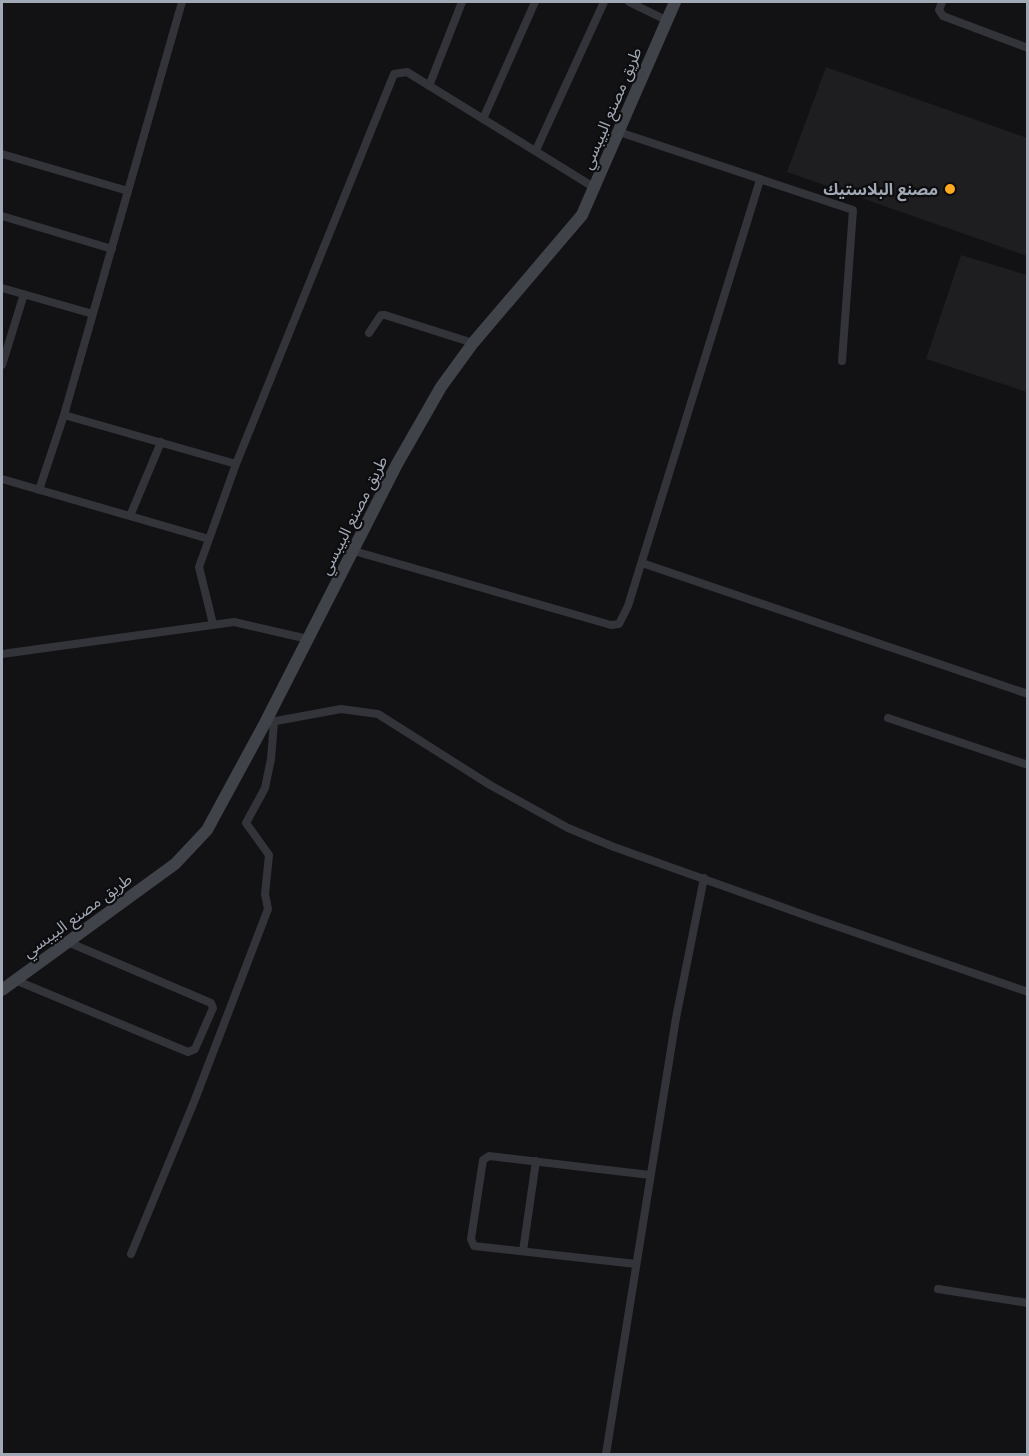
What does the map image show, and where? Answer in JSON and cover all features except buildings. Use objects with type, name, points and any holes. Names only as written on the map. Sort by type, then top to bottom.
[{"type":"main road","name":"طريق مصنع البيبسي","points":[[2,990],[70,943],[193,848],[217,814],[269,722],[308,639],[432,403],[472,343],[571,230],[595,188],[675,2]]},
{"type":"street","points":[[39,490],[64,415],[182,2]]},
{"type":"street","points":[[429,86],[462,2]]},
{"type":"street","points":[[483,119],[535,2]]},
{"type":"street","points":[[536,150],[604,2]]},
{"type":"street","points":[[629,2],[666,20]]},
{"type":"street","points":[[942,2],[939,10],[943,16],[1028,48]]},
{"type":"street","points":[[213,624],[199,567],[236,464],[394,74],[407,72],[595,188]]},
{"type":"street","points":[[619,132],[853,210],[842,361]]},
{"type":"street","points":[[2,154],[128,191]]},
{"type":"street","points":[[354,551],[611,625],[622,621],[760,180]]},
{"type":"street","points":[[2,216],[112,249]]},
{"type":"street","points":[[2,288],[93,314]]},
{"type":"street","points":[[2,365],[24,294]]},
{"type":"street","points":[[369,333],[381,315],[385,315],[472,343]]},
{"type":"street","points":[[64,415],[236,464]]},
{"type":"street","points":[[130,516],[161,442]]},
{"type":"street","points":[[2,479],[209,539]]},
{"type":"street","points":[[642,563],[1028,694]]},
{"type":"street","points":[[2,654],[234,622],[308,639]]},
{"type":"street","points":[[131,1254],[268,909],[266,894],[270,871],[269,855],[246,823],[265,788],[271,759],[269,722],[341,709],[378,714],[472,775],[557,823],[614,847],[1028,992]]},
{"type":"street","points":[[888,717],[1028,765]]},
{"type":"street","points":[[606,1455],[676,1018],[704,878]]},
{"type":"street","points":[[15,980],[153,1039],[188,1052],[195,1049],[213,1008],[211,1003],[70,943]]},
{"type":"street","points":[[636,1264],[474,1246],[471,1239],[484,1157],[650,1175]]},
{"type":"street","points":[[523,1251],[536,1161]]},
{"type":"street","points":[[938,1289],[1028,1303]]},
{"type":"shaded area","points":[[826,67],[1027,138],[1027,256],[787,172]]},
{"type":"shaded area","points":[[961,255],[1027,275],[1027,392],[926,359]]},
{"type":"place","name":"مصنع البلاستيك","points":[[950,189]]}]
